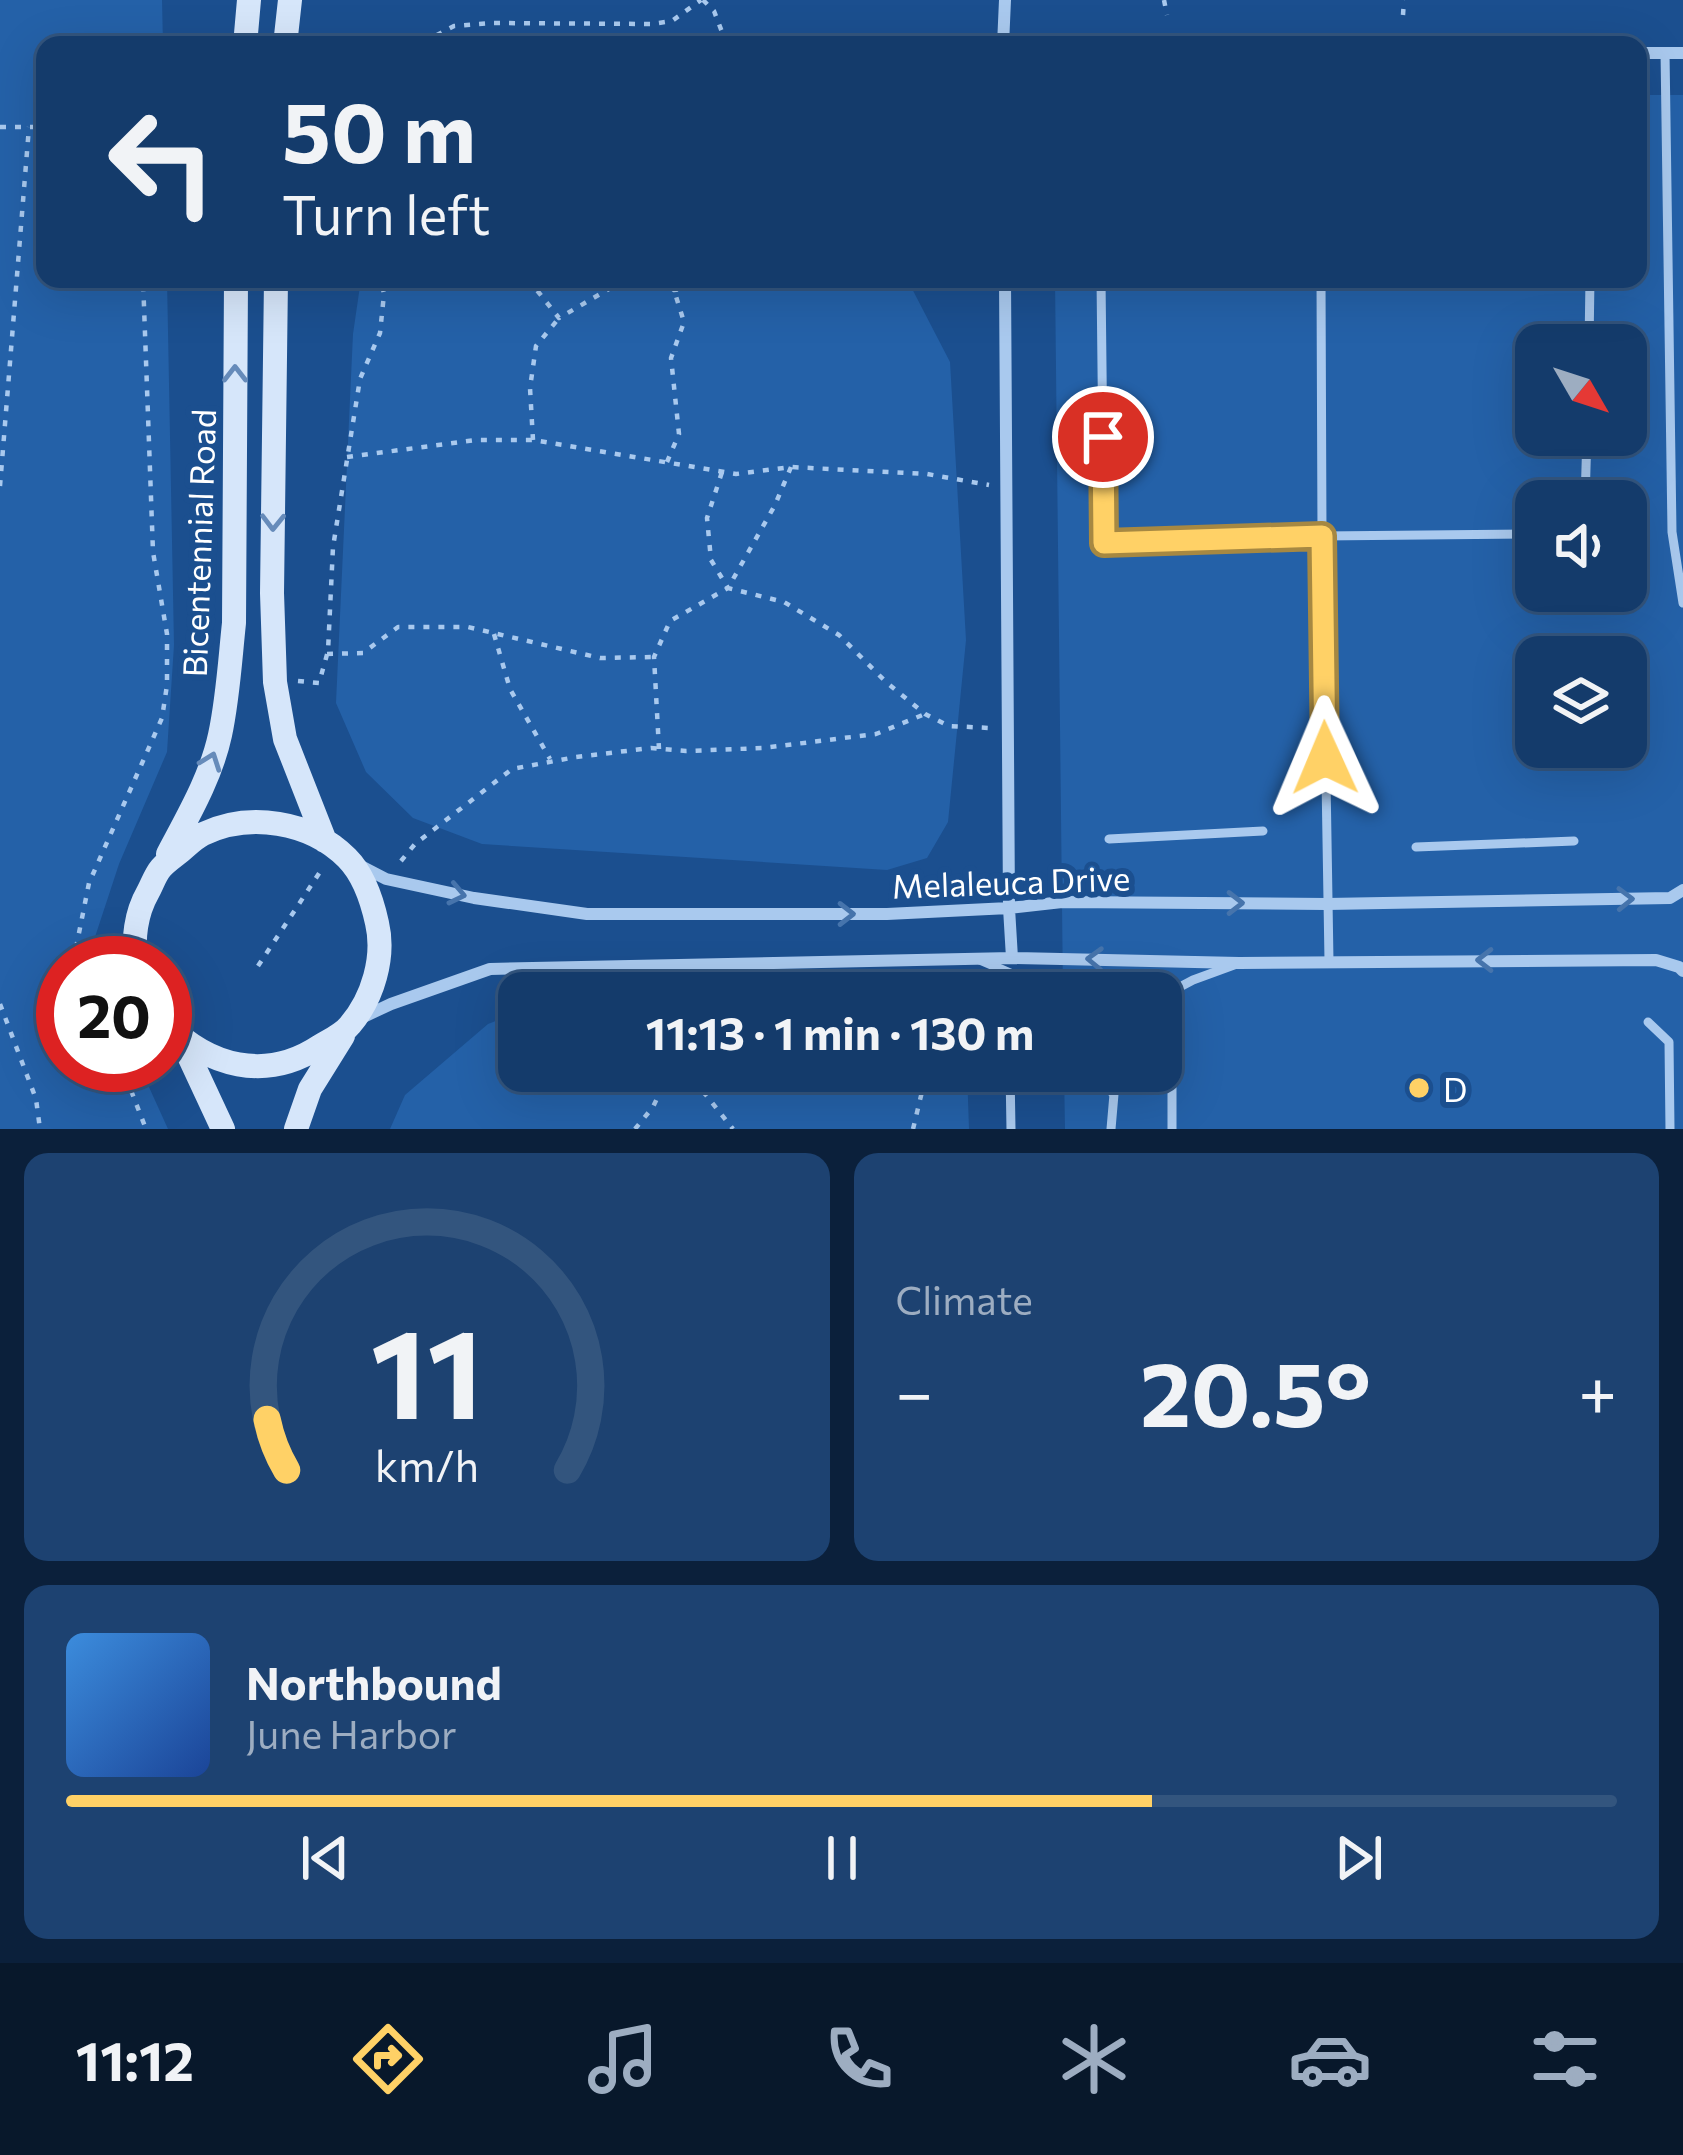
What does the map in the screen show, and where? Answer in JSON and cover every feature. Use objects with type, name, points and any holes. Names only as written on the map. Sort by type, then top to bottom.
[{"type":"main road","points":[[246,36],[249,0]]},
{"type":"main road","points":[[286,36],[290,0]]},
{"type":"main road","name":"Bicentennial Road","points":[[136,936],[142,903],[200,794],[220,738],[234,623],[236,288]]},
{"type":"main road","points":[[276,288],[275,682],[285,739],[325,842],[335,863],[364,883],[382,944],[370,991],[310,1089],[296,1129]]},
{"type":"main road","points":[[161,867],[202,834],[249,821],[289,825],[325,842]]},
{"type":"main road","points":[[192,1044],[208,1056],[269,1066],[304,1057],[350,1025]]},
{"type":"main road","points":[[192,1067],[224,1129]]},
{"type":"street","points":[[1003,36],[1005,0]]},
{"type":"street","points":[[1647,52],[1683,53]]},
{"type":"street","points":[[1005,288],[1012,958]]},
{"type":"street","name":"Melaleuca Drive","points":[[335,863],[474,898],[587,914],[887,914],[1063,902],[1327,904],[1670,898],[1683,890]]},
{"type":"street","points":[[350,1025],[391,1004],[490,969],[1012,958],[1239,963],[1656,960],[1683,971]]},
{"type":"lane","points":[[1665,52],[1672,532],[1683,603]]},
{"type":"lane","points":[[1101,288],[1104,543],[1515,534]]},
{"type":"lane","points":[[1322,288],[1329,961]]},
{"type":"lane","points":[[1589,324],[1590,288]]},
{"type":"lane","points":[[1109,839],[1263,831]]},
{"type":"lane","points":[[1415,847],[1574,841]]},
{"type":"lane","points":[[978,959],[1009,972]]},
{"type":"lane","points":[[1182,986],[1239,963]]},
{"type":"lane","points":[[1648,1022],[1669,1042],[1670,1129]]},
{"type":"lane","points":[[1010,1092],[1011,1129]]},
{"type":"lane","points":[[1172,1092],[1172,1129]]},
{"type":"lane","points":[[1111,1129],[1113,1094]]},
{"type":"path","points":[[436,36],[454,26],[492,22],[652,24],[672,21],[702,0],[714,11],[724,36]]},
{"type":"path","points":[[1163,0],[1167,15]]},
{"type":"path","points":[[1403,15],[1404,0]]},
{"type":"path","points":[[0,127],[36,127]]},
{"type":"path","points":[[0,486],[29,127]]},
{"type":"path","points":[[78,936],[89,884],[162,718],[167,685],[166,634],[153,552],[143,288]]},
{"type":"path","points":[[298,681],[319,683],[327,654],[333,547],[360,379],[380,333],[383,288]]},
{"type":"path","points":[[535,288],[559,318]]},
{"type":"path","points":[[532,440],[530,388],[536,346],[559,318],[611,288]]},
{"type":"path","points":[[667,462],[679,434],[671,358],[684,322],[672,288]]},
{"type":"path","points":[[674,290],[688,288]]},
{"type":"path","points":[[347,457],[476,440],[532,440],[736,474],[791,467],[927,474],[1006,488]]},
{"type":"path","points":[[658,748],[654,657],[670,621],[728,588],[791,467]]},
{"type":"path","points":[[722,472],[707,518],[711,560],[728,588],[784,602],[839,635],[925,714],[949,726],[1008,728]]},
{"type":"path","points":[[327,654],[363,653],[398,627],[468,627],[600,658],[654,657]]},
{"type":"path","points":[[494,634],[510,689],[551,761]]},
{"type":"path","points":[[386,879],[415,844],[512,770],[658,748],[763,748],[876,734],[925,714]]},
{"type":"path","points":[[258,966],[335,863]]},
{"type":"path","points":[[0,1004],[35,1099],[40,1129]]},
{"type":"path","points":[[131,1092],[146,1129]]},
{"type":"path","points":[[634,1129],[660,1092]]},
{"type":"path","points":[[703,1092],[733,1129]]},
{"type":"path","points":[[913,1129],[922,1092]]},
{"type":"shaded area","points":[[0,0],[162,0],[163,36],[36,36],[36,288],[167,288],[174,645],[167,752],[119,864],[95,936],[36,936],[36,1092],[151,1092],[168,1129],[0,1129]]},
{"type":"shaded area","points":[[1647,95],[1683,95],[1683,1129],[1065,1129],[1064,1092],[1182,1092],[1182,972],[1063,972],[1055,288],[1647,288]]},
{"type":"shaded area","points":[[360,288],[912,288],[950,362],[966,640],[948,822],[927,858],[887,870],[482,844],[413,818],[366,772],[336,703],[353,334]]},
{"type":"shaded area","points":[[498,1020],[498,1092],[968,1092],[969,1129],[390,1129],[405,1095]]},
{"type":"place","name":"D","points":[[1419,1088]]},
{"type":"route","points":[[1103,437],[1104,543],[1322,536],[1325,758]]}]
